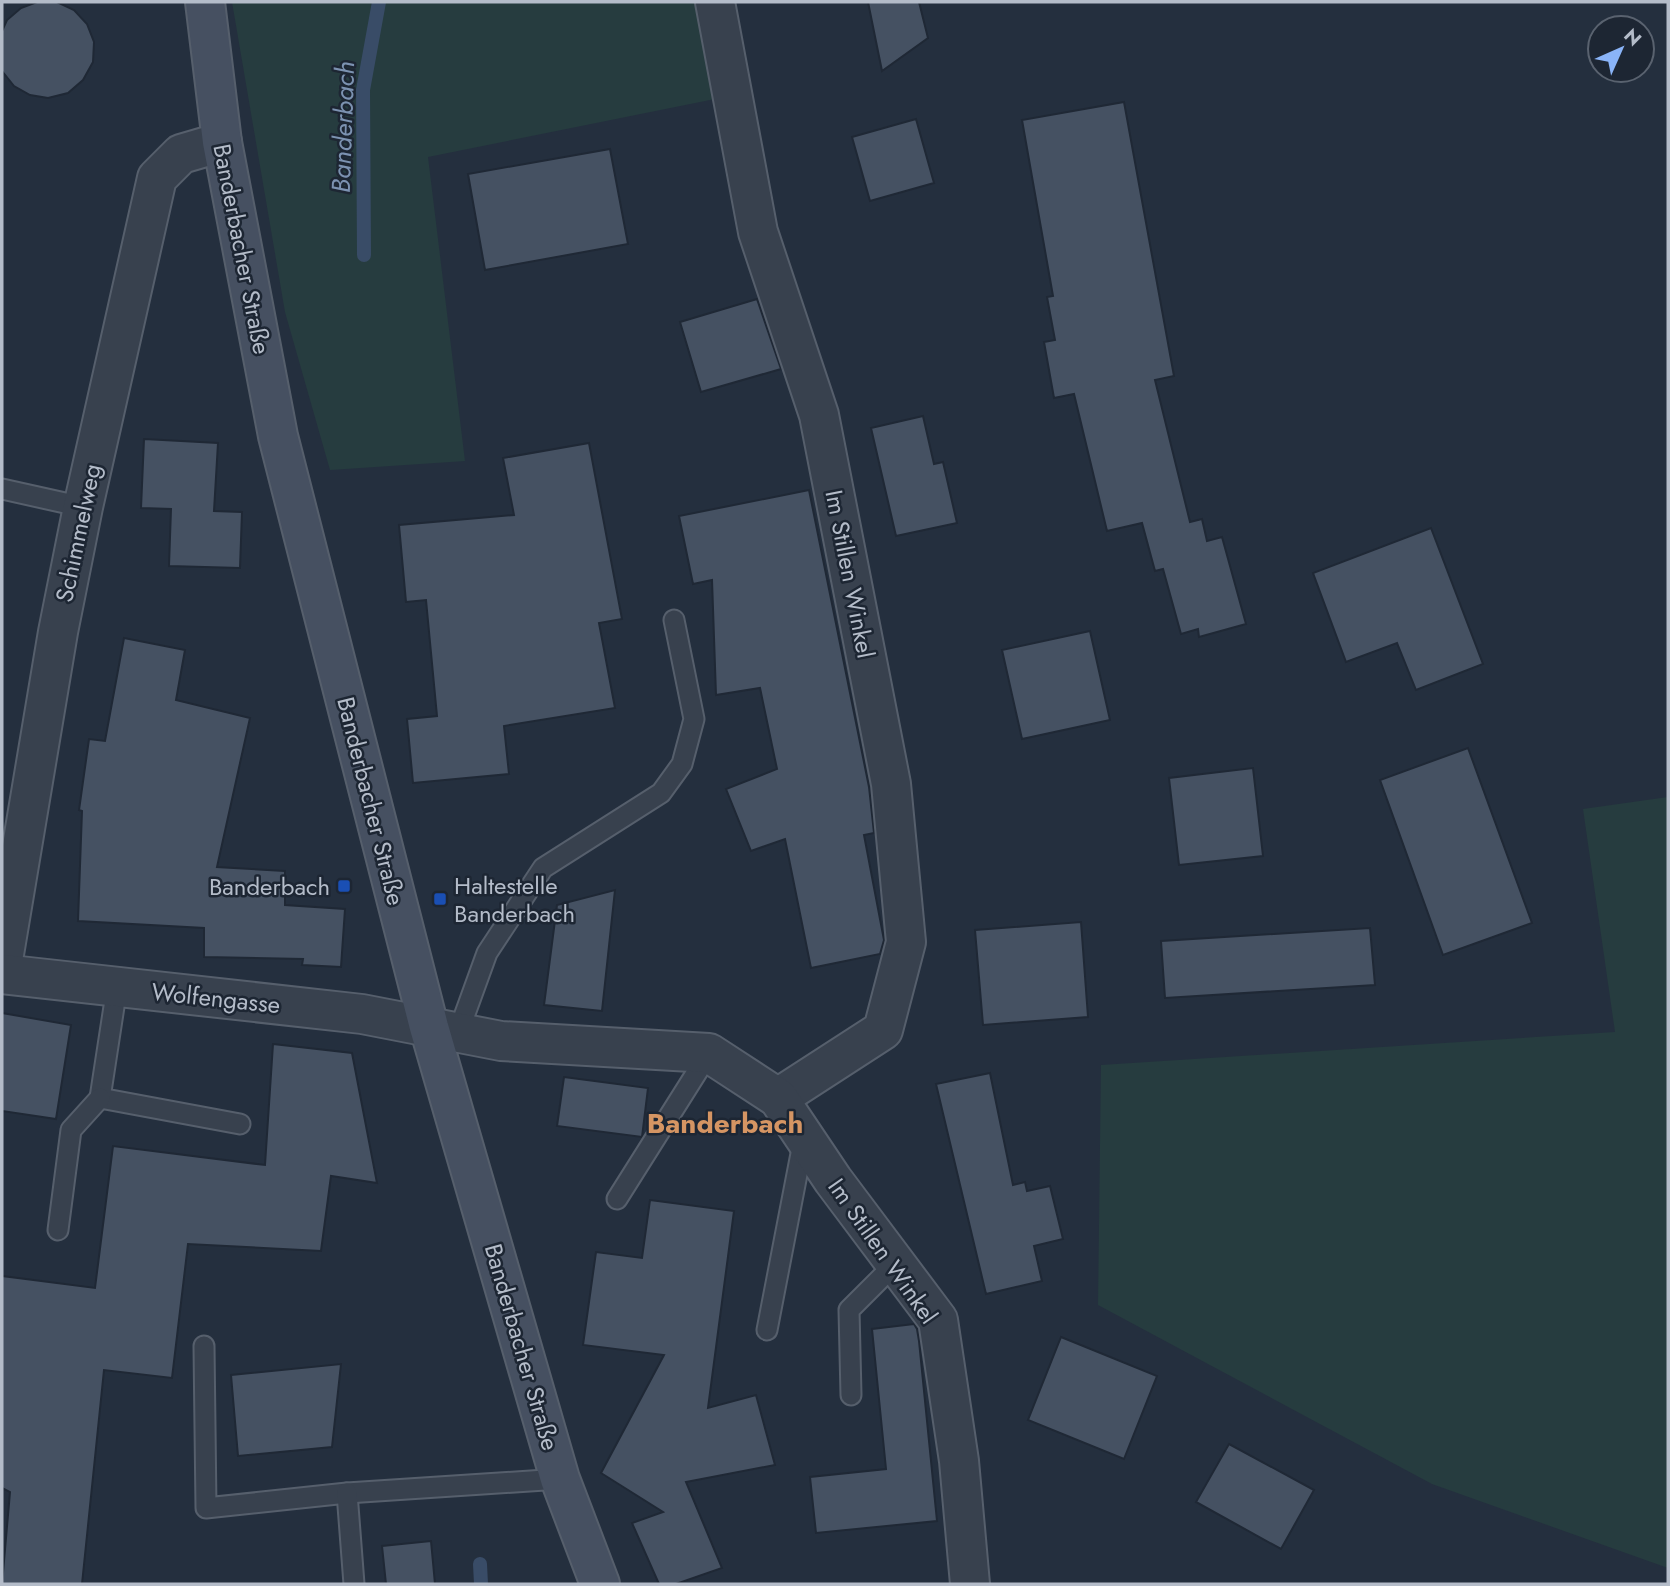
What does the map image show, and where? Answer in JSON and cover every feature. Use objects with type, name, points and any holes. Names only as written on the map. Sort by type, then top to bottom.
[{"type":"street","name":"Banderbacher Straße","points":[[205,2],[222,142],[278,436],[443,1030],[561,1479],[600,1584]]},
{"type":"street","name":"Im Stillen Winkel","points":[[715,2],[758,232],[819,415],[891,784],[906,942],[883,1030],[778,1098]]},
{"type":"street","name":"Schimmelweg","points":[[2,966],[58,632],[83,507],[158,178],[181,154],[222,142]]},
{"type":"street","name":"Wolfengasse","points":[[2,974],[362,1014],[443,1030]]},
{"type":"street","name":"Im Stillen Winkel","points":[[443,1030],[501,1041],[709,1053],[778,1098],[895,1264],[938,1320],[959,1461],[970,1584]]},
{"type":"lane","points":[[2,489],[83,507]]},
{"type":"lane","points":[[443,1030],[487,953],[543,868],[661,793],[682,764],[694,719],[674,620]]},
{"type":"lane","points":[[58,1230],[71,1130],[100,1098],[117,987]]},
{"type":"lane","points":[[617,1199],[709,1053]]},
{"type":"lane","points":[[100,1098],[240,1124]]},
{"type":"lane","points":[[766,1329],[804,1137]]},
{"type":"lane","points":[[851,1395],[849,1310],[895,1264]]},
{"type":"lane","points":[[204,1346],[206,1508],[347,1493],[561,1479]]},
{"type":"lane","points":[[347,1493],[354,1584]]},
{"type":"green space","points":[[232,2],[704,2],[715,99],[428,157],[465,461],[330,470],[285,312]]},
{"type":"green space","points":[[1668,797],[1668,1568],[1432,1484],[1098,1305],[1101,1065],[1615,1032],[1583,809]]},
{"type":"building","points":[[37,2],[57,2],[74,10],[87,24],[94,42],[93,62],[83,80],[68,93],[48,98],[30,95],[14,86],[2,71],[2,31],[7,20],[21,8]]},
{"type":"building","points":[[868,2],[919,2],[928,38],[882,71]]},
{"type":"building","points":[[1124,102],[1174,376],[1155,380],[1190,522],[1202,519],[1207,541],[1222,537],[1246,624],[1199,637],[1198,629],[1181,634],[1163,569],[1155,571],[1142,523],[1107,531],[1074,394],[1054,398],[1044,342],[1055,340],[1047,297],[1053,296],[1022,120]]},
{"type":"building","points":[[916,119],[934,183],[870,201],[852,137]]},
{"type":"building","points":[[610,149],[628,244],[485,270],[468,174]]},
{"type":"building","points":[[757,299],[781,369],[701,392],[680,322]]},
{"type":"building","points":[[923,416],[934,464],[943,462],[957,523],[896,536],[871,428]]},
{"type":"building","points":[[144,439],[218,443],[214,511],[242,512],[240,568],[169,566],[171,509],[141,508]]},
{"type":"building","points":[[589,443],[622,619],[599,623],[615,708],[504,726],[509,774],[413,783],[407,719],[437,716],[426,600],[406,602],[399,525],[514,515],[503,458]]},
{"type":"building","points":[[809,490],[869,787],[874,833],[864,835],[884,940],[880,954],[811,968],[785,839],[751,851],[726,789],[777,769],[760,688],[716,695],[712,580],[693,584],[679,516]]},
{"type":"building","points":[[1431,528],[1483,664],[1416,690],[1397,643],[1346,662],[1313,573]]},
{"type":"building","points":[[1090,631],[1110,720],[1022,739],[1002,650]]},
{"type":"building","points":[[124,638],[185,650],[176,700],[250,718],[217,867],[285,871],[285,905],[345,909],[341,967],[302,965],[303,959],[204,957],[204,928],[78,921],[82,811],[79,810],[89,739],[105,741]]},
{"type":"building","points":[[1468,748],[1532,923],[1443,955],[1380,780]]},
{"type":"building","points":[[1253,768],[1263,856],[1179,865],[1169,778]]},
{"type":"building","points":[[615,890],[602,1011],[544,1005],[557,905]]},
{"type":"building","points":[[1081,922],[1088,1017],[983,1025],[975,930]]},
{"type":"building","points":[[1370,928],[1375,985],[1165,998],[1161,941]]},
{"type":"building","points":[[2,1013],[71,1025],[56,1119],[2,1111]]},
{"type":"building","points":[[273,1044],[352,1053],[377,1183],[331,1176],[321,1251],[188,1244],[172,1378],[104,1370],[82,1584],[2,1584],[10,1492],[2,1488],[2,1276],[95,1288],[113,1146],[265,1165]]},
{"type":"building","points":[[990,1073],[1013,1185],[1025,1182],[1027,1191],[1050,1186],[1063,1239],[1034,1246],[1042,1281],[986,1294],[936,1084]]},
{"type":"building","points":[[564,1077],[648,1088],[642,1137],[557,1126]]},
{"type":"building","points":[[650,1200],[734,1211],[708,1408],[756,1395],[775,1465],[686,1482],[722,1568],[676,1584],[659,1584],[632,1523],[663,1512],[601,1473],[664,1355],[583,1345],[596,1252],[642,1258]]},
{"type":"building","points":[[914,1324],[919,1341],[937,1521],[816,1533],[810,1477],[886,1469],[872,1329]]},
{"type":"building","points":[[1061,1337],[1157,1376],[1124,1459],[1028,1420]]},
{"type":"building","points":[[341,1364],[332,1447],[238,1456],[231,1375]]},
{"type":"building","points":[[1229,1444],[1314,1490],[1281,1549],[1196,1502]]},
{"type":"building","points":[[431,1541],[435,1584],[386,1584],[382,1546]]},
{"type":"waterway","name":"Banderbach","points":[[364,255],[363,90],[379,2]]},
{"type":"waterway","name":"Banderbach","points":[[480,1564],[481,1584]]},
{"type":"place","name":"Banderbach","points":[[344,886]]},
{"type":"place","name":"Haltestelle Banderbach","points":[[440,899]]},
{"type":"district","name":"Banderbach","points":[[725,1123]]}]
